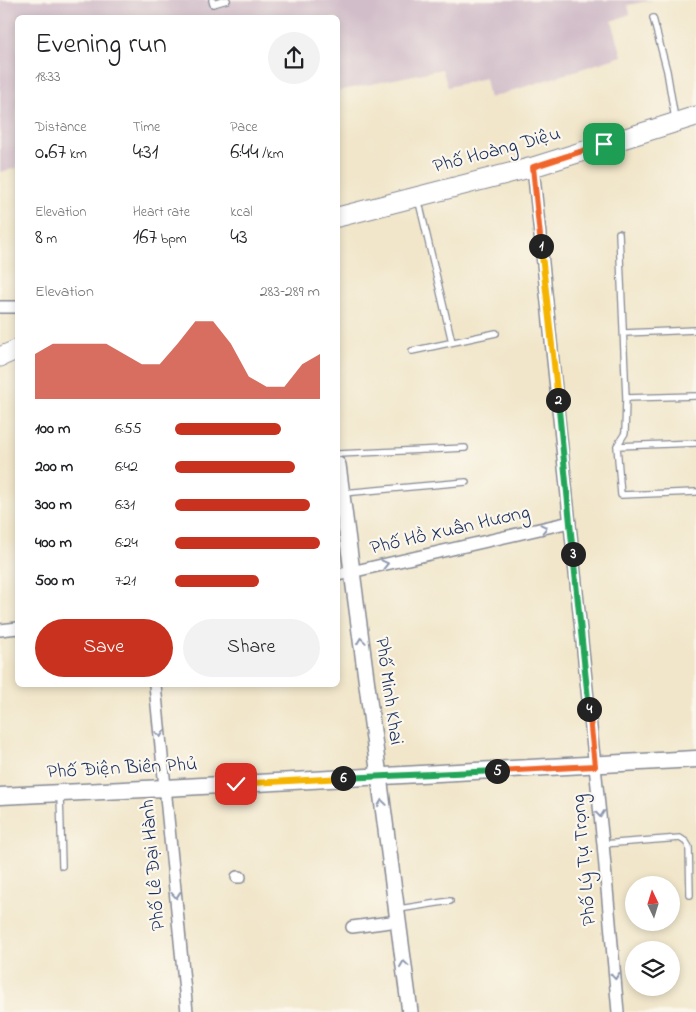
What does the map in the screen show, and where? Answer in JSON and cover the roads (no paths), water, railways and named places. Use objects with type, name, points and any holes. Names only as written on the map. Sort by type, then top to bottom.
[{"type":"main road","name":"Phố Hoàng Diệu","points":[[340,216],[533,167],[696,116]]},
{"type":"main road","points":[[0,357],[15,350]]},
{"type":"main road","name":"Phố Điện Biên Phủ","points":[[0,796],[595,766],[696,759]]},
{"type":"street","name":"Phố Lý Tự Trọng","points":[[533,167],[603,844],[618,1012]]},
{"type":"street","points":[[0,307],[15,307]]},
{"type":"street","name":"Phố Minh Khai","points":[[340,484],[345,573],[379,776],[410,1012]]},
{"type":"street","name":"Phố Hồ Xuân Hương","points":[[345,573],[570,522]]},
{"type":"street","points":[[0,630],[15,628]]},
{"type":"street","name":"Phố Lê Đại Hành","points":[[155,687],[187,1012]]},
{"type":"street","points":[[352,928],[397,915]]},
{"type":"lane","points":[[212,0],[212,4],[227,0]]},
{"type":"lane","points":[[654,18],[667,71],[676,122]]},
{"type":"lane","points":[[417,196],[452,342]]},
{"type":"lane","points":[[618,233],[626,398],[625,433],[617,446],[621,495],[696,492]]},
{"type":"lane","points":[[624,333],[696,330]]},
{"type":"lane","points":[[412,351],[496,333]]},
{"type":"lane","points":[[626,398],[696,396]]},
{"type":"lane","points":[[617,446],[696,443]]},
{"type":"lane","points":[[340,454],[465,448]]},
{"type":"lane","points":[[341,494],[466,482]]},
{"type":"lane","points":[[60,793],[62,866]]},
{"type":"lane","points":[[603,844],[680,838],[689,847],[690,895]]},
{"type":"lane","points":[[397,915],[450,901]]}]
